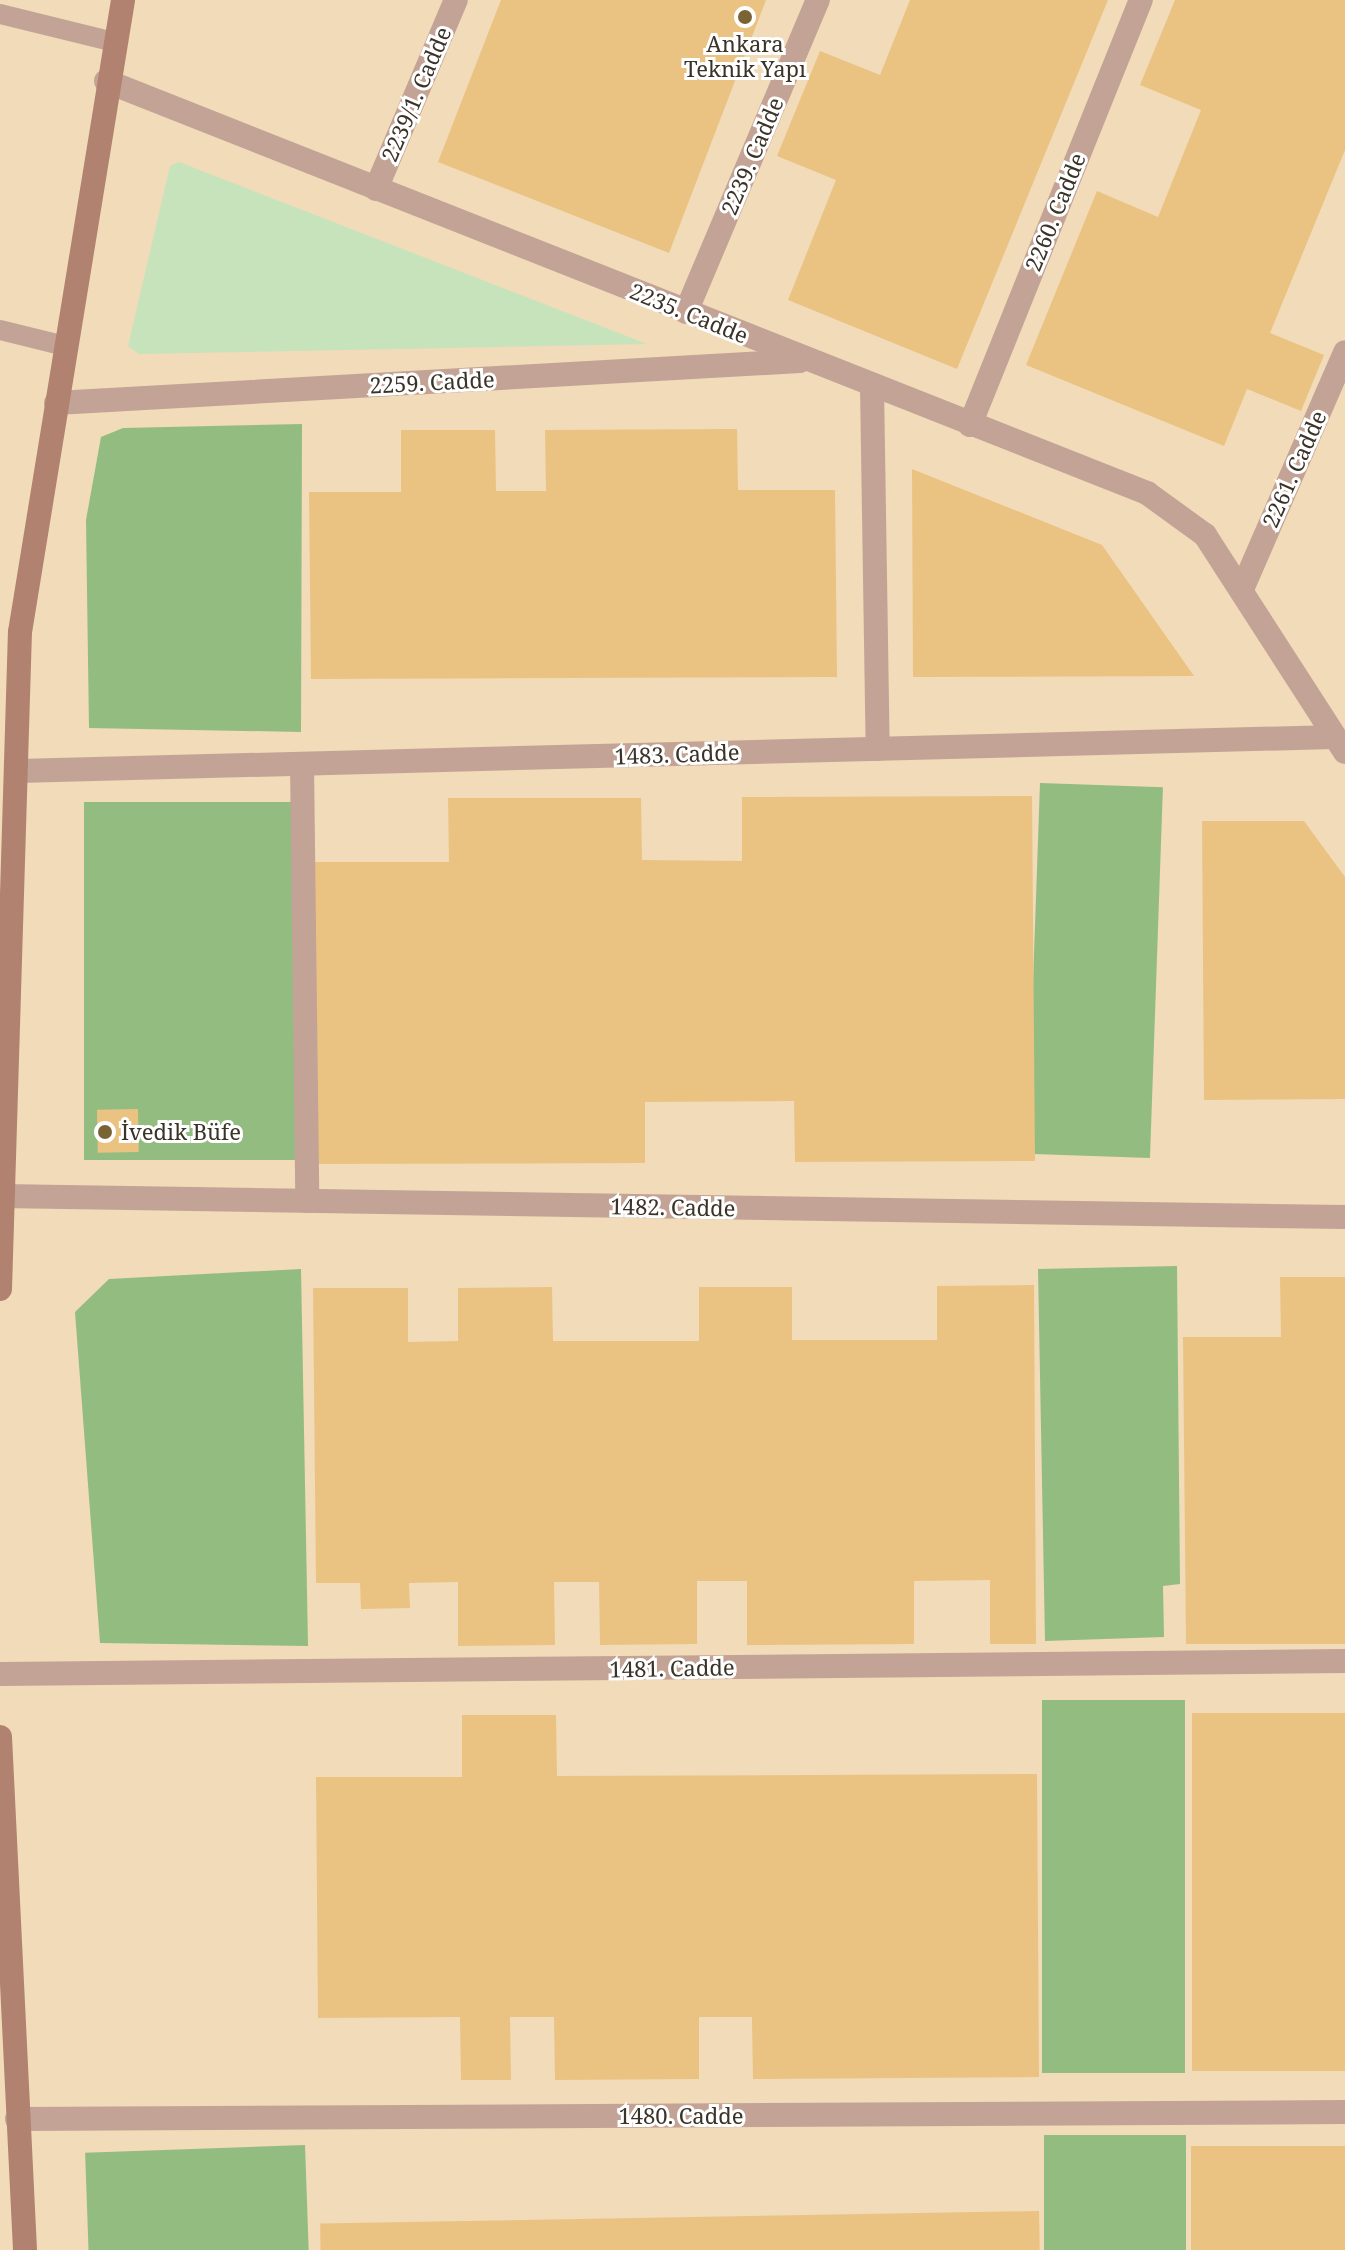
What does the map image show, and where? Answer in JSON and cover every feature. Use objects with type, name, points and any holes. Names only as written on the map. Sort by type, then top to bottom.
[{"type":"street","points":[[0,1289],[0,1196],[18,771],[9,716],[106,81],[123,0]]},
{"type":"street","name":"2239/1. Cadde","points":[[376,189],[456,0]]},
{"type":"street","name":"2239. Cadde","points":[[686,312],[818,0]]},
{"type":"street","name":"2260. Cadde","points":[[970,425],[1141,0]]},
{"type":"street","name":"2235. Cadde","points":[[106,81],[1147,493],[1205,535],[1243,587],[1340,744]]},
{"type":"street","name":"2261. Cadde","points":[[1243,587],[1345,352]]},
{"type":"street","name":"2259. Cadde","points":[[56,403],[808,361]]},
{"type":"street","points":[[872,386],[878,749]]},
{"type":"street","name":"1483. Cadde","points":[[18,771],[878,749],[1340,744]]},
{"type":"street","points":[[302,764],[307,1201]]},
{"type":"street","name":"1482. Cadde","points":[[0,1196],[1345,1217]]},
{"type":"street","name":"1481. Cadde","points":[[0,1674],[1345,1661]]},
{"type":"street","points":[[0,1737],[9,2117],[25,2250]]},
{"type":"street","name":"1480. Cadde","points":[[9,2117],[1345,2112]]},
{"type":"lane","points":[[0,14],[114,42]]},
{"type":"lane","points":[[0,330],[65,346]]},
{"type":"shaded area","points":[[0,0],[1345,0],[1345,2250],[0,2250]]},
{"type":"green space","points":[[179,162],[647,344],[139,354],[128,346],[170,166]]},
{"type":"green space","points":[[302,424],[301,732],[89,728],[86,520],[101,437],[123,428]]},
{"type":"green space","points":[[1040,783],[1163,787],[1150,1158],[1027,1154]]},
{"type":"green space","points":[[84,802],[297,802],[297,1160],[84,1160]]},
{"type":"green space","points":[[1177,1266],[1180,1584],[1163,1586],[1164,1637],[1045,1641],[1038,1269]]},
{"type":"green space","points":[[301,1269],[308,1646],[100,1643],[75,1312],[109,1279]]},
{"type":"green space","points":[[1042,1700],[1185,1700],[1185,2073],[1042,2073]]},
{"type":"green space","points":[[1044,2135],[1186,2135],[1186,2250],[1044,2250]]},
{"type":"green space","points":[[305,2145],[309,2250],[89,2250],[85,2153]]},
{"type":"building","points":[[501,0],[766,0],[669,253],[438,162]]},
{"type":"building","points":[[910,0],[1108,0],[957,369],[788,300],[836,180],[777,156],[820,51],[880,75]]},
{"type":"building","points":[[1175,0],[1345,0],[1345,150],[1270,333],[1324,355],[1301,411],[1247,389],[1224,446],[1026,365],[1097,191],[1158,217],[1201,110],[1140,85]]},
{"type":"building","points":[[737,429],[738,490],[835,490],[837,677],[311,679],[309,492],[401,492],[401,430],[495,430],[496,491],[546,491],[545,430]]},
{"type":"building","points":[[912,469],[1102,545],[1194,676],[913,677]]},
{"type":"building","points":[[1032,796],[1035,1161],[795,1162],[794,1101],[645,1102],[645,1163],[312,1164],[309,862],[449,862],[448,798],[641,798],[642,860],[742,861],[742,797]]},
{"type":"building","points":[[1202,821],[1304,821],[1345,877],[1345,1099],[1204,1100]]},
{"type":"building","points":[[138,1109],[139,1152],[98,1153],[97,1110]]},
{"type":"building","points":[[1280,1277],[1345,1277],[1345,1644],[1186,1644],[1183,1337],[1281,1337]]},
{"type":"building","points":[[1034,1285],[1036,1644],[990,1644],[990,1580],[914,1581],[914,1644],[747,1645],[747,1581],[697,1581],[697,1644],[600,1645],[599,1582],[554,1582],[555,1645],[458,1646],[458,1582],[409,1583],[410,1608],[361,1609],[360,1583],[316,1583],[313,1288],[408,1288],[408,1342],[458,1341],[458,1288],[552,1287],[553,1341],[699,1341],[699,1287],[792,1287],[792,1340],[937,1340],[937,1286]]},
{"type":"building","points":[[1192,1713],[1345,1713],[1345,2071],[1192,2071]]},
{"type":"building","points":[[462,1715],[556,1715],[557,1776],[1037,1774],[1039,2077],[753,2079],[752,2017],[699,2017],[699,2079],[555,2080],[554,2017],[510,2017],[511,2080],[461,2080],[460,2017],[318,2018],[316,1777],[462,1777]]},
{"type":"building","points":[[1191,2146],[1345,2146],[1345,2250],[1191,2250]]},
{"type":"building","points":[[1039,2211],[1040,2250],[321,2250],[320,2224]]},
{"type":"place","name":"Ankara Teknik Yapı","points":[[745,17]]},
{"type":"place","name":"İvedik Büfe","points":[[105,1132]]}]
